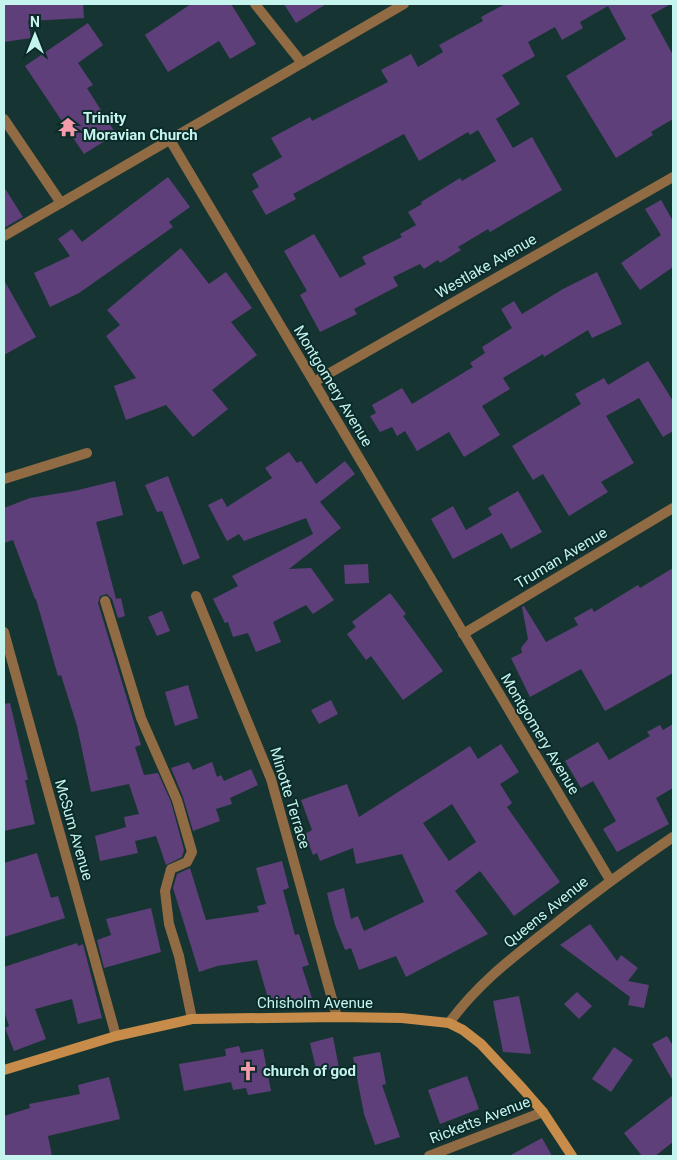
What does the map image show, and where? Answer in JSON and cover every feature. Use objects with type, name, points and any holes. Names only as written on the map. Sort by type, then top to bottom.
[{"type":"street","points":[[255,4],[302,63]]},
{"type":"street","points":[[4,236],[404,4]]},
{"type":"street","points":[[4,119],[61,203]]},
{"type":"street","name":"Montgomery Avenue","points":[[170,140],[610,880]]},
{"type":"street","name":"Westlake Avenue","points":[[314,382],[673,177]]},
{"type":"street","points":[[4,479],[87,453]]},
{"type":"street","name":"Truman Avenue","points":[[463,634],[673,508]]},
{"type":"street","name":"Minotte Terrace","points":[[196,596],[271,779],[337,1016]]},
{"type":"street","points":[[105,601],[141,718],[177,800],[192,852],[187,862],[171,869],[165,891],[169,924],[192,1019]]},
{"type":"street","name":"McSum Avenue","points":[[4,632],[116,1036]]},
{"type":"street","name":"Queens Avenue","points":[[449,1023],[467,998],[492,974],[610,880],[673,837]]},
{"type":"street","name":"Chisholm Avenue","points":[[4,1070],[116,1036],[192,1019],[337,1016],[402,1018],[449,1023],[463,1030],[481,1044],[542,1112],[572,1156]]},
{"type":"street","name":"Ricketts Avenue","points":[[429,1156],[542,1112]]},
{"type":"building","points":[[4,4],[83,4],[84,18],[28,21],[31,38],[4,42]]},
{"type":"building","points":[[191,4],[231,4],[256,44],[230,59],[219,41],[168,72],[145,35]]},
{"type":"building","points":[[284,4],[326,4],[296,23]]},
{"type":"building","points":[[505,4],[671,4],[651,15],[673,55],[673,119],[651,132],[653,135],[616,158],[566,76],[626,39],[608,6],[580,22],[583,28],[562,40],[555,27],[528,42],[535,56],[502,75],[520,104],[496,119],[513,148],[532,137],[562,190],[490,232],[488,229],[458,247],[461,250],[440,263],[438,260],[424,269],[420,264],[393,277],[398,286],[354,309],[357,314],[320,332],[300,295],[307,291],[284,251],[314,234],[340,278],[366,264],[362,257],[402,237],[400,234],[416,225],[408,212],[422,204],[421,202],[460,178],[462,181],[496,161],[478,130],[470,135],[468,132],[419,161],[404,134],[293,194],[296,199],[266,215],[252,191],[259,187],[252,174],[282,157],[271,138],[310,117],[312,121],[388,82],[381,70],[411,54],[418,67],[443,52],[439,45],[483,21],[481,17]]},
{"type":"building","points":[[88,23],[103,45],[78,63],[93,85],[87,88],[116,134],[84,154],[25,66]]},
{"type":"building","points":[[168,177],[190,207],[169,222],[173,227],[79,293],[50,307],[34,273],[70,256],[58,239],[72,229],[82,242]]},
{"type":"building","points":[[4,187],[23,217],[4,228]]},
{"type":"building","points":[[661,200],[673,221],[673,267],[640,290],[621,263],[661,235],[645,209]]},
{"type":"building","points":[[181,248],[209,284],[226,272],[252,308],[231,322],[257,355],[212,390],[228,409],[193,437],[166,405],[126,420],[114,386],[136,378],[106,336],[120,325],[107,310]]},
{"type":"building","points":[[597,272],[622,324],[592,338],[588,330],[544,357],[543,354],[503,378],[510,389],[482,406],[500,435],[464,457],[449,432],[417,451],[405,431],[397,436],[392,427],[380,432],[370,416],[376,413],[372,405],[402,388],[412,404],[473,367],[470,363],[485,353],[482,347],[512,328],[501,309],[514,301],[522,314],[563,289]]},
{"type":"building","points":[[4,280],[36,337],[4,355]]},
{"type":"building","points":[[648,361],[673,401],[673,431],[663,437],[639,398],[606,416],[634,463],[601,482],[608,492],[569,516],[543,474],[533,480],[512,446],[581,404],[575,394],[604,378],[608,385]]},
{"type":"building","points":[[289,452],[297,463],[301,461],[316,484],[345,461],[355,474],[320,502],[341,528],[289,569],[311,568],[334,600],[313,614],[306,605],[273,622],[281,642],[256,652],[248,633],[233,637],[228,622],[225,623],[213,599],[238,586],[232,576],[313,534],[306,518],[244,541],[239,534],[227,541],[208,505],[222,498],[227,507],[272,478],[265,468]]},
{"type":"building","points":[[168,476],[200,558],[183,565],[162,511],[157,512],[145,485]]},
{"type":"building","points":[[115,481],[123,515],[96,522],[116,599],[121,598],[125,616],[118,618],[112,599],[107,594],[100,596],[98,603],[141,745],[135,747],[144,775],[158,773],[171,802],[184,850],[182,857],[166,865],[156,836],[135,841],[138,853],[100,861],[95,836],[126,827],[124,817],[139,814],[129,784],[91,792],[77,726],[61,675],[58,676],[36,599],[13,540],[4,543],[4,508],[30,498],[74,491]]},
{"type":"building","points":[[518,491],[542,532],[511,549],[502,533],[453,559],[431,519],[453,506],[466,530],[492,515],[488,508]]},
{"type":"building","points":[[368,564],[369,583],[345,584],[344,565]]},
{"type":"building","points":[[673,568],[673,673],[605,711],[581,669],[530,697],[511,658],[522,653],[521,648],[528,639],[522,607],[524,606],[546,642],[578,625],[574,618],[592,608],[594,612],[638,585],[640,588]]},
{"type":"building","points":[[390,593],[406,614],[403,616],[443,671],[403,700],[371,656],[366,660],[347,634],[356,627],[352,622]]},
{"type":"building","points":[[162,611],[170,631],[157,636],[148,617]]},
{"type":"building","points":[[188,685],[198,718],[175,726],[165,692]]},
{"type":"building","points":[[331,700],[338,714],[319,724],[311,710]]},
{"type":"building","points":[[10,703],[28,780],[25,780],[35,824],[4,831],[4,704]]},
{"type":"building","points":[[673,724],[673,788],[656,798],[669,824],[617,852],[603,829],[616,821],[593,781],[581,788],[565,761],[598,742],[609,760],[650,736],[647,732],[660,725],[663,730]]},
{"type":"building","points":[[501,744],[519,772],[500,784],[512,803],[507,807],[560,882],[514,916],[480,871],[455,891],[488,934],[406,977],[396,956],[359,970],[351,948],[345,950],[335,925],[327,893],[344,888],[351,919],[358,916],[364,931],[424,902],[402,854],[356,864],[353,848],[320,861],[317,853],[313,855],[305,834],[312,830],[301,800],[347,784],[359,817],[470,746],[478,759]],"holes":[[[452,804],[476,842],[449,861],[423,823]]]},
{"type":"building","points":[[189,762],[193,770],[212,762],[217,777],[221,775],[224,781],[251,769],[258,785],[230,798],[232,804],[216,809],[220,821],[193,831],[183,797],[171,768]]},
{"type":"building","points":[[37,853],[51,898],[58,896],[65,918],[4,937],[4,863]]},
{"type":"building","points":[[282,861],[289,888],[283,890],[295,935],[299,934],[309,965],[302,967],[312,998],[271,1009],[257,960],[217,966],[199,972],[173,888],[177,874],[190,868],[206,920],[259,912],[257,906],[266,904],[256,868]]},
{"type":"building","points":[[151,908],[161,952],[104,968],[97,940],[111,935],[106,919]]},
{"type":"building","points":[[590,924],[617,961],[621,955],[638,968],[628,981],[649,985],[644,1008],[628,1005],[630,997],[560,945]]},
{"type":"building","points":[[77,943],[78,946],[83,944],[102,1018],[78,1024],[72,999],[35,1009],[46,1039],[14,1051],[5,1028],[9,1026],[4,1011],[4,967]]},
{"type":"building","points":[[577,992],[592,1006],[579,1019],[564,1004]]},
{"type":"building","points":[[519,996],[531,1054],[503,1052],[493,1001]]},
{"type":"building","points":[[667,1036],[673,1046],[673,1081],[652,1044]]},
{"type":"building","points":[[333,1037],[339,1068],[317,1073],[310,1043]]},
{"type":"building","points":[[239,1046],[241,1053],[263,1049],[271,1091],[248,1095],[246,1088],[233,1090],[231,1082],[184,1091],[179,1064],[226,1056],[225,1049]]},
{"type":"building","points":[[614,1047],[633,1060],[611,1092],[592,1079]]},
{"type":"building","points":[[380,1052],[386,1084],[382,1085],[400,1137],[375,1145],[364,1114],[353,1057]]},
{"type":"building","points":[[467,1076],[479,1109],[440,1124],[428,1090]]},
{"type":"building","points":[[109,1077],[120,1119],[48,1136],[52,1156],[4,1156],[4,1116],[30,1108],[29,1104],[80,1094],[78,1085]]},
{"type":"building","points":[[673,1095],[673,1142],[655,1156],[642,1156],[624,1133]]},
{"type":"building","points":[[542,1138],[552,1156],[509,1156]]},
{"type":"place","name":"Trinity Moravian Church","points":[[68,127]]},
{"type":"place","name":"church of god","points":[[248,1071]]}]
